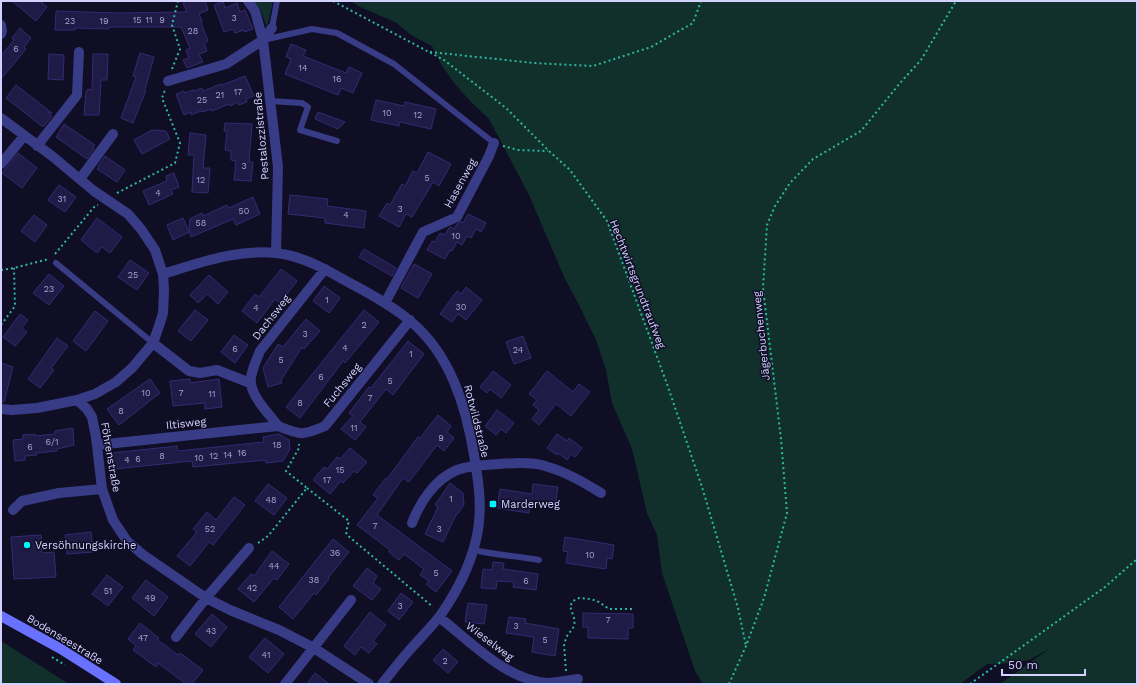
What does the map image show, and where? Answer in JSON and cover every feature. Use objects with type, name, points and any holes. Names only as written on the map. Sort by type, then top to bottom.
[{"type":"street","name":"Pestalozzistraße","points":[[248,1],[255,11],[263,40],[278,167],[276,253]]},
{"type":"street","points":[[1,25],[1,34]]},
{"type":"street","points":[[168,81],[226,64],[263,40],[272,28]]},
{"type":"street","points":[[37,146],[77,95],[79,52]]},
{"type":"street","points":[[1,118],[106,199],[128,214],[141,229],[155,250],[163,274],[164,290],[160,326],[153,343],[132,368],[116,382],[95,394],[77,400],[37,408],[12,410],[1,409]]},
{"type":"street","points":[[80,179],[113,134]]},
{"type":"street","points":[[1,164],[24,136]]},
{"type":"street","name":"Hasenweg","points":[[385,303],[423,232],[457,217],[489,156],[494,143]]},
{"type":"street","name":"Rotwildstraße","points":[[163,274],[233,255],[262,252],[276,253],[306,260],[385,303],[410,320],[431,342],[447,366],[460,396],[471,438],[476,466],[480,512],[477,539],[470,562],[460,584],[440,615],[382,684]]},
{"type":"street","name":"Dachsweg","points":[[250,383],[260,351],[324,269]]},
{"type":"street","name":"Fuchsweg","points":[[299,434],[312,432],[325,426],[410,320]]},
{"type":"street","points":[[153,343],[189,372],[200,374],[217,370],[250,383],[255,394],[278,426],[299,434]]},
{"type":"street","name":"Föhrenstraße","points":[[77,400],[87,409],[92,417],[102,489],[113,520],[127,541],[142,554],[206,598],[230,610],[279,630],[314,648],[369,684]]},
{"type":"street","name":"Iltisweg","points":[[96,445],[278,426]]},
{"type":"street","points":[[412,523],[425,498],[443,479],[457,470],[476,466],[510,463],[544,466],[572,476],[600,493]]},
{"type":"street","points":[[13,510],[22,500],[59,493],[102,489]]},
{"type":"street","points":[[176,637],[206,598],[249,548]]},
{"type":"street","points":[[285,684],[351,600]]},
{"type":"street","name":"Wieselweg","points":[[440,615],[494,661],[511,672],[524,678],[548,683],[578,679]]},
{"type":"street","name":"Bodenseestraße","points":[[1,616],[61,649],[116,684]]},
{"type":"lane","points":[[272,28],[277,1]]},
{"type":"lane","points":[[263,40],[312,29],[337,33],[394,64],[494,143]]},
{"type":"lane","points":[[270,101],[302,103],[308,107],[300,130],[337,141]]},
{"type":"lane","points":[[56,264],[153,343]]},
{"type":"lane","points":[[474,550],[491,554],[539,560]]},
{"type":"path","name":"Hechtwirtsgrundtraufweg","points":[[333,1],[444,60],[506,108],[570,170],[607,222],[667,384],[702,487],[738,608],[746,646]]},
{"type":"path","points":[[429,52],[534,63],[593,66],[651,47],[693,23],[701,1]]},
{"type":"path","name":"Jägerbuchenweg","points":[[729,684],[746,646],[764,598],[787,513],[781,439],[763,288],[767,225],[775,206],[790,183],[813,159],[861,130],[921,60],[956,1]]},
{"type":"path","points":[[494,143],[518,150],[549,151]]},
{"type":"path","points":[[1,270],[52,258],[95,206],[175,163]]},
{"type":"path","points":[[1,325],[15,306],[14,268]]},
{"type":"path","points":[[299,434],[299,448],[286,471],[349,521],[346,532],[347,535],[440,615]]},
{"type":"path","points":[[249,548],[268,536],[306,488]]},
{"type":"path","points":[[970,684],[1105,587],[1137,559]]},
{"type":"path","points":[[567,680],[564,644],[567,636],[573,628],[575,621],[570,606],[573,601],[579,598],[590,599],[599,602],[609,610],[636,609]]},
{"type":"path","points":[[48,655],[68,667]]},
{"type":"green space","points":[[254,1],[273,1],[267,27],[260,9]]},
{"type":"green space","points":[[350,1],[1137,1],[1137,684],[1000,684],[1049,649],[1029,660],[1011,663],[987,664],[960,684],[703,684],[695,671],[662,573],[657,535],[647,513],[632,449],[612,403],[606,370],[596,340],[565,279],[529,195],[489,119],[455,84],[442,66],[432,46],[411,35],[395,22],[362,8]]},
{"type":"green space","points":[[1,641],[69,684],[1,684]]},
{"type":"building","points":[[12,1],[40,1],[47,7],[36,21]]},
{"type":"building","points":[[188,1],[205,1],[208,10],[199,14],[208,41],[204,43],[207,51],[199,54],[203,62],[187,68],[183,60],[189,58],[186,50],[190,48],[181,27],[109,27],[109,29],[75,28],[75,30],[55,30],[56,11],[118,13],[187,12],[183,3]]},
{"type":"building","points":[[223,1],[225,8],[237,3],[240,12],[245,10],[253,29],[245,32],[244,30],[235,33],[233,29],[224,32],[214,5]]},
{"type":"building","points":[[20,28],[31,38],[24,47],[26,49],[1,79],[1,56],[14,40],[12,38]]},
{"type":"building","points":[[291,44],[306,50],[303,56],[346,73],[349,67],[362,73],[353,93],[341,88],[338,95],[285,74],[291,59],[286,57]]},
{"type":"building","points":[[140,53],[154,57],[145,89],[146,90],[133,123],[121,118],[136,77],[133,76]]},
{"type":"building","points":[[49,54],[64,55],[63,80],[48,79]]},
{"type":"building","points":[[93,54],[108,54],[107,80],[101,80],[99,115],[84,115],[86,92],[88,89],[92,90]]},
{"type":"building","points":[[245,76],[254,96],[246,99],[247,102],[239,105],[238,102],[212,111],[211,109],[191,115],[191,112],[184,115],[176,94],[202,88],[203,91]]},
{"type":"building","points":[[16,85],[52,113],[48,113],[52,116],[43,127],[6,98]]},
{"type":"building","points":[[376,100],[404,106],[405,102],[436,109],[431,129],[400,122],[399,126],[371,120]]},
{"type":"building","points":[[318,112],[345,122],[338,129],[315,119]]},
{"type":"building","points":[[225,123],[252,124],[249,162],[253,162],[251,181],[234,180],[236,161],[231,160],[231,151],[225,150],[227,131],[224,131]]},
{"type":"building","points":[[64,124],[95,145],[87,159],[56,137]]},
{"type":"building","points":[[152,130],[166,131],[170,139],[142,154],[134,140]]},
{"type":"building","points":[[190,133],[206,135],[203,168],[210,168],[208,193],[192,192],[194,155],[188,155]]},
{"type":"building","points":[[428,152],[451,164],[439,186],[433,182],[412,217],[406,214],[399,227],[379,216],[387,203],[390,205],[402,184],[405,186],[413,171],[417,173]]},
{"type":"building","points":[[18,153],[37,168],[22,188],[2,173]]},
{"type":"building","points":[[105,156],[125,170],[117,182],[97,169]]},
{"type":"building","points":[[174,173],[179,187],[171,190],[173,194],[149,205],[143,191],[167,181],[166,176]]},
{"type":"building","points":[[59,185],[76,197],[65,212],[48,200]]},
{"type":"building","points":[[290,195],[328,199],[327,206],[366,211],[364,228],[325,223],[325,218],[288,214]]},
{"type":"building","points":[[253,197],[260,214],[236,225],[233,219],[191,237],[189,230],[190,219],[202,213],[203,216],[227,205],[229,208]]},
{"type":"building","points":[[468,214],[486,223],[481,232],[476,229],[471,238],[467,236],[462,245],[457,242],[445,259],[427,250],[432,241],[435,242],[440,233],[445,235],[449,228],[451,227],[454,229],[461,221],[463,223]]},
{"type":"building","points":[[34,215],[47,225],[35,242],[21,231]]},
{"type":"building","points":[[97,218],[122,237],[110,253],[102,247],[97,253],[81,240]]},
{"type":"building","points":[[183,218],[189,232],[173,240],[167,225]]},
{"type":"building","points":[[364,249],[396,268],[392,276],[359,257]]},
{"type":"building","points":[[130,260],[149,273],[137,290],[118,277]]},
{"type":"building","points":[[414,264],[432,274],[418,298],[401,288]]},
{"type":"building","points":[[281,269],[297,281],[280,303],[275,299],[257,323],[242,311],[255,294],[259,297]]},
{"type":"building","points":[[49,274],[64,286],[49,305],[33,293]]},
{"type":"building","points":[[209,275],[228,292],[218,304],[207,294],[198,303],[190,295]]},
{"type":"building","points":[[324,286],[340,298],[329,313],[313,301]]},
{"type":"building","points":[[466,287],[482,300],[466,320],[458,314],[452,322],[440,314],[457,291],[461,294]]},
{"type":"building","points":[[195,310],[208,320],[191,341],[178,331]]},
{"type":"building","points":[[364,310],[379,322],[345,363],[343,361],[300,418],[286,407]]},
{"type":"building","points":[[95,311],[108,321],[86,351],[73,341]]},
{"type":"building","points":[[20,314],[28,320],[22,328],[27,332],[15,346],[3,337]]},
{"type":"building","points":[[306,319],[320,331],[304,349],[302,347],[281,380],[282,383],[268,387],[263,368],[278,344],[283,347]]},
{"type":"building","points":[[234,335],[248,345],[235,363],[221,352]]},
{"type":"building","points":[[523,336],[531,358],[514,364],[506,342]]},
{"type":"building","points":[[57,338],[68,346],[51,368],[54,370],[40,388],[28,379]]},
{"type":"building","points":[[408,341],[424,354],[393,395],[386,389],[360,422],[366,427],[355,440],[341,429],[353,416],[349,413]]},
{"type":"building","points":[[1,363],[13,367],[4,402],[1,401]]},
{"type":"building","points":[[493,371],[511,385],[501,398],[490,389],[487,393],[480,387]]},
{"type":"building","points":[[547,371],[573,392],[579,384],[590,392],[571,416],[556,404],[539,425],[532,419],[539,410],[533,405],[537,400],[529,394]]},
{"type":"building","points":[[150,379],[160,393],[119,425],[107,409]]},
{"type":"building","points":[[190,379],[190,383],[219,379],[222,407],[205,409],[205,403],[173,406],[170,381]]},
{"type":"building","points":[[497,410],[514,423],[506,433],[501,429],[496,435],[485,426]]},
{"type":"building","points":[[438,415],[451,426],[447,432],[454,438],[444,451],[437,445],[409,482],[403,478],[377,515],[452,571],[436,592],[426,584],[429,581],[420,575],[424,569],[404,554],[399,560],[389,552],[390,550],[357,525],[378,498],[373,495],[386,478],[387,479],[418,437],[420,438]]},
{"type":"building","points":[[73,428],[74,445],[57,449],[57,451],[36,453],[37,455],[25,456],[25,460],[15,461],[13,440],[23,439],[23,435],[35,434],[35,436],[55,434],[55,431]]},
{"type":"building","points":[[279,434],[289,440],[290,449],[283,461],[266,463],[266,460],[193,467],[192,461],[114,469],[112,453],[177,446],[178,451],[264,442],[263,437]]},
{"type":"building","points":[[557,434],[567,441],[569,438],[582,448],[575,457],[571,454],[567,460],[558,453],[557,455],[547,448]]},
{"type":"building","points":[[350,448],[367,462],[357,473],[354,471],[343,483],[341,481],[330,494],[313,480],[324,467],[327,469],[337,457],[340,459]]},
{"type":"building","points":[[450,483],[463,493],[464,505],[455,517],[443,542],[425,534],[438,507],[435,505]]},
{"type":"building","points":[[268,484],[287,498],[274,515],[255,501]]},
{"type":"building","points":[[533,484],[558,487],[555,507],[530,503],[529,513],[497,508],[500,489],[532,494]]},
{"type":"building","points":[[234,497],[245,505],[213,545],[209,542],[190,566],[177,556],[197,532],[193,529],[207,512],[216,520]]},
{"type":"building","points":[[91,532],[93,552],[67,554],[65,535]]},
{"type":"building","points":[[41,535],[42,553],[54,552],[56,577],[14,579],[11,537]]},
{"type":"building","points":[[565,537],[614,545],[612,559],[607,558],[606,569],[566,563],[568,552],[563,551]]},
{"type":"building","points":[[333,539],[349,552],[316,595],[314,593],[293,619],[279,607]]},
{"type":"building","points":[[272,551],[289,564],[277,580],[274,578],[254,602],[238,589],[251,574],[254,576]]},
{"type":"building","points":[[493,562],[504,563],[503,569],[538,574],[536,590],[513,587],[514,582],[497,581],[496,589],[481,588],[483,569],[492,570]]},
{"type":"building","points":[[367,568],[377,576],[373,583],[381,589],[372,600],[353,586]]},
{"type":"building","points":[[107,575],[123,587],[108,606],[92,594]]},
{"type":"building","points":[[146,580],[168,597],[154,616],[132,598]]},
{"type":"building","points":[[401,593],[413,602],[399,620],[388,611]]},
{"type":"building","points":[[468,603],[487,605],[484,624],[465,622]]},
{"type":"building","points":[[370,612],[386,625],[373,641],[377,644],[369,653],[361,647],[355,655],[344,646]]},
{"type":"building","points":[[583,613],[633,614],[633,628],[628,628],[628,639],[588,638],[588,627],[583,627]]},
{"type":"building","points":[[212,614],[227,627],[211,647],[195,634]]},
{"type":"building","points":[[509,617],[526,619],[525,623],[559,629],[555,656],[532,652],[534,637],[506,633]]},
{"type":"building","points":[[140,623],[159,638],[157,640],[178,655],[180,653],[203,670],[192,684],[186,684],[158,663],[156,667],[133,650],[136,646],[128,639]]},
{"type":"building","points":[[265,638],[284,654],[268,673],[249,657]]},
{"type":"building","points":[[443,649],[458,662],[448,673],[433,660]]},
{"type":"building","points":[[315,673],[329,684],[307,684]]},
{"type":"place","name":"Marderweg","points":[[493,504]]},
{"type":"place","name":"Versöhnungskirche","points":[[27,545]]}]
